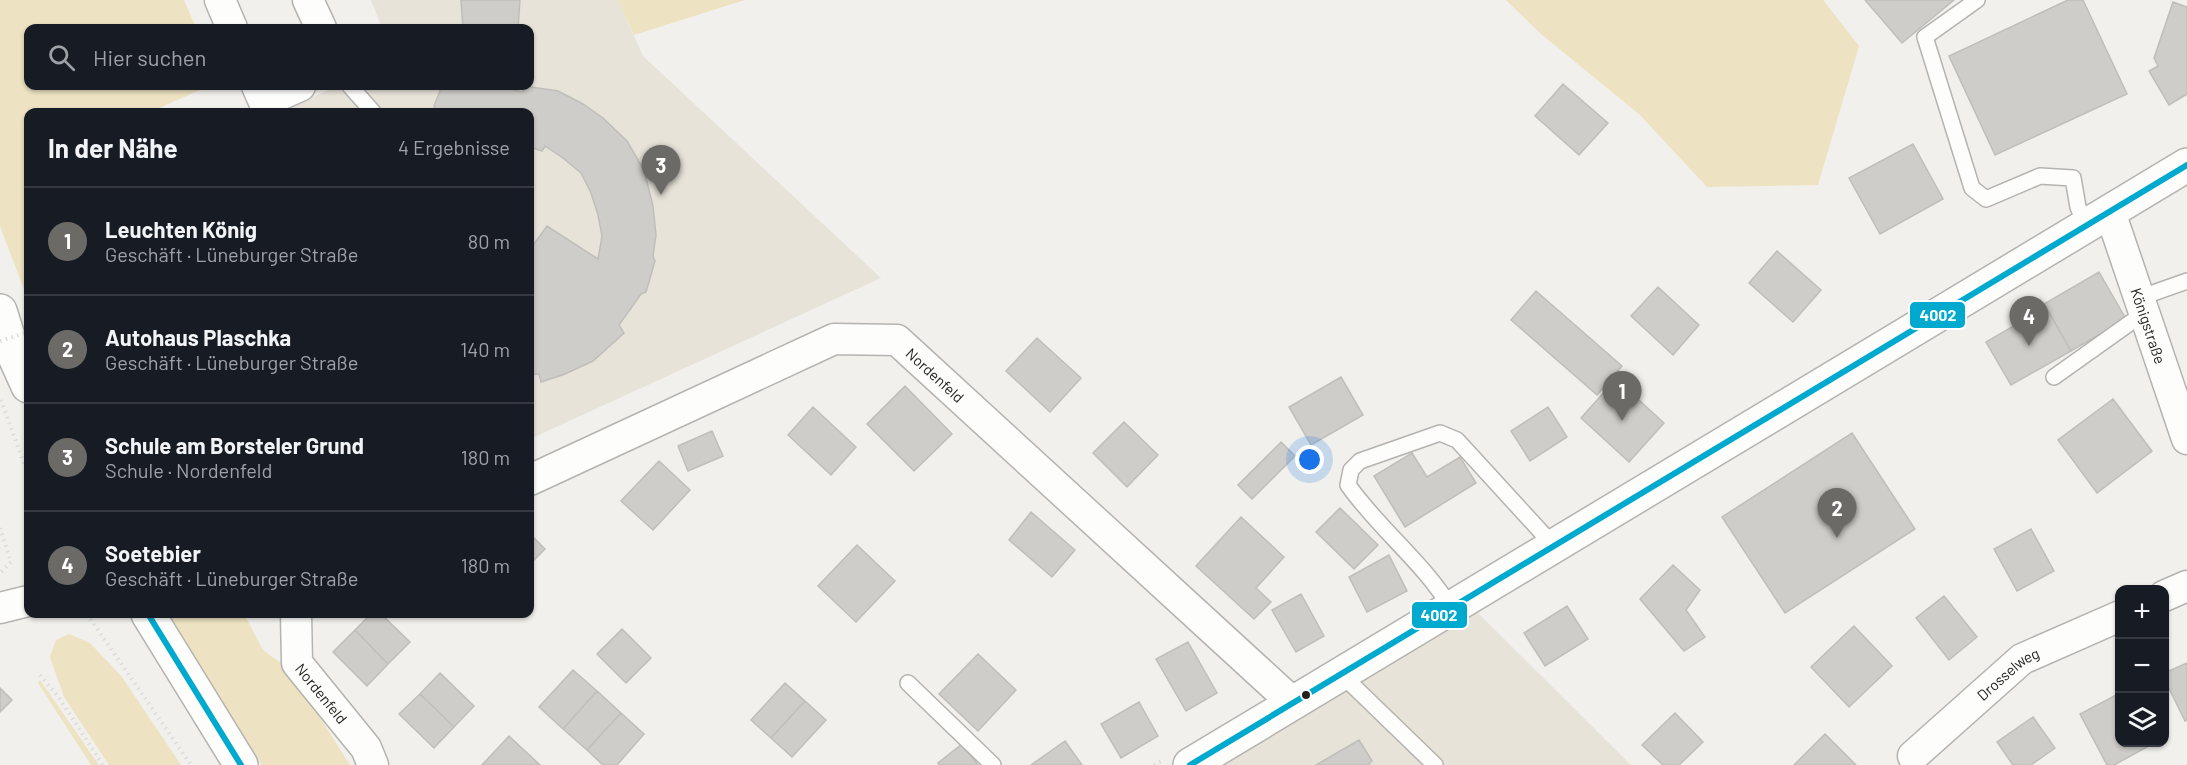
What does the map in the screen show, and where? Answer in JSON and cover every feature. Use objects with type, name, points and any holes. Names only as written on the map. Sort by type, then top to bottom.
[{"type":"main road","points":[[1190,765],[2187,165]]},
{"type":"main road","points":[[0,311],[14,355],[24,377]]},
{"type":"main road","points":[[150,618],[241,765]]},
{"type":"street","points":[[220,0],[230,24]]},
{"type":"street","points":[[309,0],[319,24]]},
{"type":"street","points":[[259,90],[264,102],[291,90]]},
{"type":"street","name":"Königstraße","points":[[2098,219],[2142,306],[2187,438]]},
{"type":"street","name":"Nordenfeld","points":[[534,478],[834,339],[897,340],[1293,703]]},
{"type":"street","points":[[2169,594],[2187,586]]},
{"type":"street","points":[[0,608],[24,602]]},
{"type":"street","name":"Nordenfeld","points":[[296,618],[297,663],[366,748],[373,765]]},
{"type":"street","name":"Drosselweg","points":[[1913,756],[2022,659],[2115,618]]},
{"type":"lane","points":[[1977,0],[1925,37],[1972,189],[1986,199],[2040,176],[2073,178],[2078,207],[2098,219]]},
{"type":"lane","points":[[354,90],[370,108]]},
{"type":"lane","points":[[2054,378],[2142,306],[2187,281]]},
{"type":"lane","points":[[1451,608],[1442,593],[1397,539],[1365,508],[1348,485],[1351,470],[1360,461],[1440,434],[1457,440],[1554,546]]},
{"type":"lane","points":[[1341,674],[1435,765]]},
{"type":"lane","points":[[908,683],[993,765]]},
{"type":"path","points":[[0,341],[24,333]]},
{"type":"path","points":[[0,399],[24,464]]},
{"type":"path","points":[[0,528],[10,562],[0,573]]},
{"type":"path","points":[[90,618],[191,765]]},
{"type":"path","points":[[40,675],[59,698],[103,765]]},
{"type":"shaded area","points":[[0,0],[184,0],[194,24],[24,24],[24,90],[200,90],[159,108],[24,108],[24,289],[0,226]]},
{"type":"shaded area","points":[[371,0],[618,0],[643,56],[881,278],[534,437],[534,108],[290,108],[328,90],[534,90],[534,24],[380,24]]},
{"type":"shaded area","points":[[618,0],[745,0],[634,35]]},
{"type":"shaded area","points":[[1506,0],[1823,0],[1859,46],[1818,185],[1707,187],[1640,115],[1541,34]]},
{"type":"shaded area","points":[[1465,600],[1631,765],[1190,765]]},
{"type":"shaded area","points":[[171,618],[246,618],[263,650],[290,670],[350,765],[262,765],[220,702]]},
{"type":"shaded area","points":[[69,634],[90,643],[122,677],[181,765],[109,765],[64,697],[50,657],[56,640]]},
{"type":"shaded area","points":[[40,680],[99,765],[91,765],[38,683]]},
{"type":"building","points":[[461,0],[520,0],[518,24],[463,24]]},
{"type":"building","points":[[1865,0],[1954,0],[1902,43]]},
{"type":"building","points":[[2068,0],[2083,0],[2127,94],[1995,155],[1949,56]]},
{"type":"building","points":[[2173,2],[2187,7],[2187,94],[2169,105],[2149,71],[2158,66],[2154,58]]},
{"type":"building","points":[[1563,84],[1608,123],[1579,155],[1535,116]]},
{"type":"building","points":[[534,87],[558,91],[603,118],[627,141],[644,170],[653,206],[656,235],[653,256],[655,261],[646,292],[641,294],[619,325],[624,333],[593,361],[541,382],[539,374],[534,375],[534,244],[547,226],[598,259],[602,236],[598,215],[581,173],[545,146],[542,151],[534,148],[534,108],[435,108],[440,90],[523,92],[524,90],[534,90]]},
{"type":"building","points":[[1913,144],[1943,199],[1880,234],[1849,178]]},
{"type":"building","points":[[1777,251],[1821,290],[1793,322],[1749,283]]},
{"type":"building","points":[[2099,272],[2126,319],[2071,351],[2044,304]]},
{"type":"building","points":[[1658,287],[1699,325],[1673,355],[1631,316]]},
{"type":"building","points":[[1536,291],[1622,366],[1597,395],[1511,320]]},
{"type":"building","points":[[2046,307],[2071,351],[2011,385],[1986,342]]},
{"type":"building","points":[[1037,338],[1081,378],[1050,412],[1006,371]]},
{"type":"building","points":[[1341,377],[1363,415],[1311,445],[1289,407]]},
{"type":"building","points":[[1616,379],[1664,423],[1629,462],[1581,418]]},
{"type":"building","points":[[905,386],[952,434],[914,471],[867,424]]},
{"type":"building","points":[[2113,399],[2152,451],[2097,493],[2058,440]]},
{"type":"building","points":[[813,407],[856,447],[831,475],[788,435]]},
{"type":"building","points":[[1548,407],[1567,437],[1530,461],[1511,431]]},
{"type":"building","points":[[1124,422],[1158,455],[1127,487],[1093,453]]},
{"type":"building","points":[[712,431],[723,456],[688,471],[678,446]]},
{"type":"building","points":[[1852,433],[1915,529],[1785,613],[1722,517]]},
{"type":"building","points":[[1281,442],[1295,456],[1252,499],[1238,485]]},
{"type":"building","points":[[1412,453],[1427,477],[1460,457],[1476,483],[1405,527],[1374,476]]},
{"type":"building","points":[[659,461],[690,490],[653,530],[621,501]]},
{"type":"building","points":[[1340,508],[1378,545],[1354,569],[1316,532]]},
{"type":"building","points":[[1031,512],[1075,550],[1052,577],[1009,540]]},
{"type":"building","points":[[1241,517],[1284,557],[1256,588],[1271,602],[1254,619],[1196,566]]},
{"type":"building","points":[[2031,529],[2054,571],[2017,591],[1994,549]]},
{"type":"building","points":[[534,538],[545,549],[534,560]]},
{"type":"building","points":[[857,545],[895,581],[856,622],[818,586]]},
{"type":"building","points":[[1389,555],[1407,591],[1367,612],[1349,577]]},
{"type":"building","points":[[1673,565],[1700,590],[1686,610],[1705,637],[1684,651],[1640,599]]},
{"type":"building","points":[[1301,594],[1324,636],[1296,652],[1272,610]]},
{"type":"building","points":[[1944,596],[1977,637],[1949,660],[1916,618]]},
{"type":"building","points":[[1567,606],[1588,639],[1545,666],[1524,633]]},
{"type":"building","points":[[367,618],[385,618],[410,642],[388,664],[355,630]]},
{"type":"building","points":[[1854,626],[1892,666],[1849,707],[1811,667]]},
{"type":"building","points":[[622,629],[651,658],[626,683],[597,654]]},
{"type":"building","points":[[355,630],[388,664],[367,686],[333,652]]},
{"type":"building","points":[[1188,642],[1217,693],[1186,711],[1156,659]]},
{"type":"building","points":[[978,654],[1016,690],[978,731],[939,694]]},
{"type":"building","points":[[2187,663],[2187,720],[2185,721],[2169,688],[2169,671]]},
{"type":"building","points":[[573,670],[597,691],[563,729],[539,707]]},
{"type":"building","points":[[440,673],[474,706],[454,727],[420,694]]},
{"type":"building","points":[[785,683],[805,701],[771,738],[751,720]]},
{"type":"building","points":[[0,688],[12,700],[0,712]]},
{"type":"building","points":[[597,691],[621,713],[587,750],[563,729]]},
{"type":"building","points":[[420,694],[454,727],[434,748],[399,714]]},
{"type":"building","points":[[2115,696],[2115,747],[2147,747],[2114,765],[2107,765],[2080,714]]},
{"type":"building","points":[[805,701],[826,720],[792,757],[771,738]]},
{"type":"building","points":[[1139,702],[1158,736],[1121,758],[1101,724]]},
{"type":"building","points":[[621,713],[644,734],[617,765],[603,765],[587,750]]},
{"type":"building","points":[[1675,713],[1703,742],[1679,765],[1663,765],[1642,745]]},
{"type":"building","points":[[2033,717],[2055,748],[2031,765],[2013,765],[1997,742]]},
{"type":"building","points":[[1825,734],[1856,765],[1794,765]]},
{"type":"building","points":[[509,736],[540,765],[482,765]]},
{"type":"building","points":[[1359,740],[1372,761],[1368,765],[1316,765]]},
{"type":"building","points":[[1065,741],[1082,765],[1031,765]]},
{"type":"building","points":[[962,744],[978,765],[939,765],[938,763]]},
{"type":"transit line","name":"4002","points":[[1190,765],[2187,165]]},
{"type":"transit line","name":"4002","points":[[150,618],[241,765]]},
{"type":"place","name":"Schule am Borsteler Grund","points":[[661,195]]},
{"type":"place","name":"Soetebier","points":[[2029,346]]},
{"type":"place","name":"Leuchten König","points":[[1622,421]]},
{"type":"place","name":"Autohaus Plaschka","points":[[1837,538]]}]
